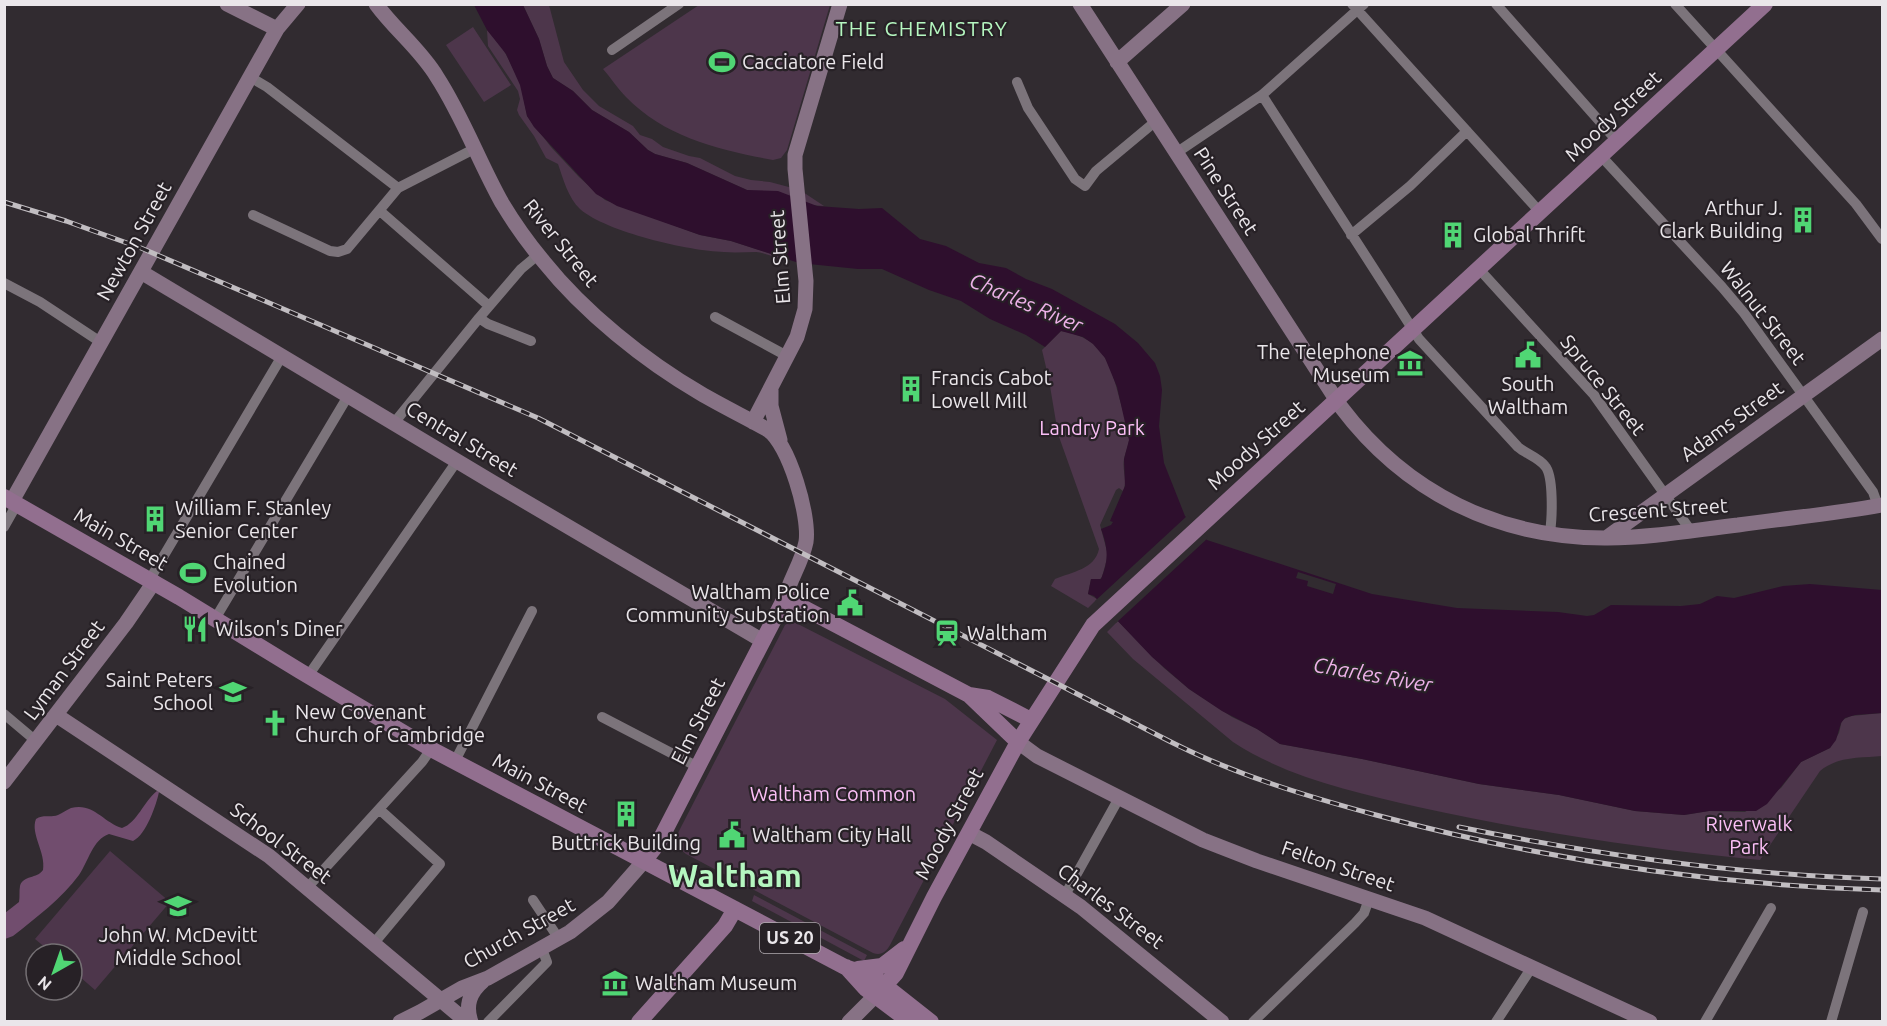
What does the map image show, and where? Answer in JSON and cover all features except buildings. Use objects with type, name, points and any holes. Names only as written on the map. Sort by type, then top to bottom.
[{"type":"main road","name":"Moody Street","points":[[881,990],[896,973],[1018,742],[1083,637],[1105,613],[1765,4]]},
{"type":"main road","name":"Main Street","points":[[11,501],[152,581],[431,749],[845,967],[931,1022]]},
{"type":"main road","name":"Elm Street","points":[[644,861],[659,842],[785,598]]},
{"type":"main road","points":[[785,598],[969,695],[1018,742]]},
{"type":"main road","points":[[969,695],[988,698],[1031,720]]},
{"type":"main road","points":[[639,1022],[725,926],[735,909]]},
{"type":"main road","points":[[845,967],[865,969],[882,966],[912,942]]},
{"type":"main road","name":"Main Street","points":[[881,990],[910,1022]]},
{"type":"street","points":[[227,4],[278,29]]},
{"type":"street","name":"Newton Street","points":[[11,501],[102,343],[250,76],[278,29],[298,4]]},
{"type":"street","name":"River Street","points":[[376,4],[431,68],[476,148],[502,202],[538,255],[586,307],[626,341],[694,390],[753,422]]},
{"type":"street","points":[[612,50],[679,4]]},
{"type":"street","name":"Elm Street","points":[[785,598],[803,553],[806,539],[804,512],[797,484],[782,446],[773,433],[753,422],[803,319],[806,281],[795,173],[797,146],[840,4]]},
{"type":"street","name":"Pine Street","points":[[1080,4],[1336,400]]},
{"type":"street","points":[[1117,62],[1183,4]]},
{"type":"street","points":[[1496,4],[1617,141]]},
{"type":"street","points":[[1675,4],[1856,204],[1882,239]]},
{"type":"street","points":[[1176,153],[1262,95],[1358,7],[1540,212]]},
{"type":"street","points":[[250,76],[399,188]]},
{"type":"street","points":[[1017,82],[1028,108],[1075,179],[1085,186],[1096,171],[1156,121]]},
{"type":"street","points":[[1262,95],[1413,330],[1521,450],[1534,457],[1547,469],[1550,478],[1550,532]]},
{"type":"street","points":[[1350,235],[1410,186],[1467,131]]},
{"type":"street","points":[[253,215],[330,251],[339,252],[347,249],[356,240],[399,188],[476,148]]},
{"type":"street","name":"Walnut Street","points":[[1600,156],[1734,300],[1873,492],[1880,506]]},
{"type":"street","points":[[380,211],[489,306]]},
{"type":"street","points":[[394,423],[489,306],[521,269],[538,255]]},
{"type":"street","name":"Central Street","points":[[145,265],[282,356],[763,641]]},
{"type":"street","name":"Spruce Street","points":[[1479,268],[1594,395],[1690,531]]},
{"type":"street","points":[[4,283],[40,302],[102,343]]},
{"type":"street","points":[[715,317],[787,356]]},
{"type":"street","points":[[479,318],[519,338],[531,341]]},
{"type":"street","name":"Adams Street","points":[[1606,538],[1882,339]]},
{"type":"street","points":[[152,581],[282,356]]},
{"type":"street","points":[[771,387],[771,406],[782,446]]},
{"type":"street","points":[[215,619],[348,396]]},
{"type":"street","name":"Crescent Street","points":[[1336,400],[1348,416],[1394,463],[1437,495],[1486,517],[1550,532],[1606,538],[1690,531],[1880,506]]},
{"type":"street","points":[[308,676],[457,461]]},
{"type":"street","points":[[4,527],[11,501]]},
{"type":"street","name":"Lyman Street","points":[[4,782],[126,623],[152,581]]},
{"type":"street","points":[[455,761],[532,611]]},
{"type":"street","points":[[4,714],[36,741]]},
{"type":"street","name":"School Street","points":[[56,715],[246,840],[469,1022]]},
{"type":"street","points":[[602,717],[698,767]]},
{"type":"street","name":"Felton Street","points":[[1018,742],[1037,756],[1215,845],[1438,923],[1650,1022]]},
{"type":"street","points":[[307,888],[423,762],[431,749]]},
{"type":"street","points":[[1065,895],[1119,798]]},
{"type":"street","points":[[374,943],[440,864],[379,809]]},
{"type":"street","name":"Charles Street","points":[[969,833],[1065,895],[1222,1022]]},
{"type":"street","name":"Church Street","points":[[400,1022],[559,939],[603,907],[644,861]]},
{"type":"street","points":[[1253,1022],[1355,923],[1364,913],[1369,899]]},
{"type":"street","points":[[532,900],[559,939]]},
{"type":"street","points":[[1705,1022],[1771,908]]},
{"type":"street","points":[[1831,1022],[1863,912]]},
{"type":"street","points":[[488,1022],[547,962],[542,949]]},
{"type":"street","points":[[1496,1022],[1532,968]]},
{"type":"street","points":[[469,1022],[470,997],[476,987],[488,978]]},
{"type":"street","points":[[849,1022],[881,990]]},
{"type":"green space","points":[[523,5],[549,5],[564,62],[583,90],[599,106],[633,126],[640,135],[652,139],[663,147],[700,158],[735,176],[800,190],[824,206],[811,205],[795,198],[747,190],[687,163],[648,150],[629,132],[592,110],[573,91],[553,78],[539,39]]},
{"type":"green space","name":"Cacciatore Field","points":[[699,5],[830,5],[787,150],[781,158],[773,160],[733,152],[695,140],[658,123],[623,94],[603,69]]},
{"type":"green space","points":[[473,27],[511,85],[484,102],[446,45]]},
{"type":"green space","points":[[487,30],[502,47],[521,85],[527,116],[551,147],[605,200],[700,235],[731,241],[787,259],[756,252],[709,251],[649,239],[609,225],[580,209],[569,194],[558,164],[546,158],[519,115],[518,91],[488,46]]},
{"type":"green space","name":"Landry Park","points":[[1061,331],[1088,340],[1104,356],[1114,378],[1129,436],[1124,457],[1123,491],[1119,488],[1116,490],[1100,525],[1108,555],[1102,577],[1099,580],[1091,579],[1088,594],[1097,599],[1088,608],[1051,586],[1055,579],[1088,565],[1097,556],[1099,549],[1058,434],[1042,350]]},
{"type":"green space","name":"Waltham Common","points":[[792,621],[945,699],[997,740],[890,945],[881,954],[873,953],[686,854],[678,844],[679,831],[785,625]]},
{"type":"green space","name":"Riverwalk Park","points":[[1118,621],[1164,668],[1189,689],[1280,744],[1479,784],[1559,795],[1635,811],[1684,815],[1709,811],[1745,812],[1781,788],[1801,762],[1830,748],[1839,733],[1842,720],[1851,716],[1882,713],[1882,756],[1842,760],[1820,771],[1760,860],[1674,851],[1546,832],[1418,807],[1346,789],[1299,774],[1254,755],[1233,742],[1133,659],[1107,632]]},
{"type":"green space","points":[[110,851],[170,902],[95,990],[84,980],[84,942],[39,942],[35,939]]},
{"type":"green space","points":[[754,895],[867,955],[864,961],[752,901]]},
{"type":"shaded area","points":[[157,791],[159,792],[153,812],[138,838],[133,841],[109,834],[103,837],[95,846],[79,875],[65,892],[22,929],[5,939],[5,913],[19,902],[20,888],[24,880],[43,870],[35,831],[36,819],[58,815],[71,808],[79,807],[92,810],[122,828],[132,822]]},
{"type":"water","name":"Charles River","points":[[474,5],[523,5],[539,39],[553,78],[573,91],[592,110],[629,132],[655,154],[687,163],[747,190],[778,191],[817,206],[882,208],[920,239],[946,246],[979,263],[1006,268],[1052,289],[1115,324],[1138,343],[1155,363],[1162,390],[1159,426],[1164,463],[1185,516],[1207,540],[1372,594],[1457,608],[1558,612],[1587,616],[1594,615],[1611,605],[1700,604],[1717,596],[1734,598],[1783,586],[1810,584],[1882,590],[1882,713],[1845,718],[1830,748],[1801,762],[1767,804],[1756,811],[1709,811],[1684,815],[1635,811],[1559,795],[1479,784],[1280,744],[1189,689],[1152,657],[1094,596],[1088,594],[1091,579],[1101,579],[1105,566],[1106,548],[1101,529],[1113,522],[1110,521],[1125,486],[1124,459],[1129,440],[1117,387],[1105,358],[1093,344],[1083,337],[1061,331],[1045,347],[1026,335],[990,319],[961,301],[929,290],[882,269],[799,263],[731,241],[700,235],[617,206],[596,194],[534,127],[527,116],[520,85],[506,54],[487,30]]},
{"type":"pier","points":[[1188,515],[1208,538],[1116,623],[1095,601]]},
{"type":"pier","points":[[1298,572],[1336,584],[1333,594],[1307,586],[1308,581],[1296,578]]},
{"type":"railway","points":[[4,202],[141,248],[538,418],[1171,742],[1246,775],[1376,815],[1438,831],[1564,857],[1691,876],[1882,890]]},
{"type":"railway","points":[[1459,827],[1670,862],[1776,873],[1882,879]]},
{"type":"place","name":"Cacciatore Field","points":[[722,62]]},
{"type":"place","name":"Arthur J. Clark Building","points":[[1803,220]]},
{"type":"place","name":"Global Thrift","points":[[1453,235]]},
{"type":"place","name":"South Waltham","points":[[1528,355]]},
{"type":"place","name":"The Telephone Museum","points":[[1410,363]]},
{"type":"place","name":"Francis Cabot Lowell Mill","points":[[911,389]]},
{"type":"place","name":"William F. Stanley Senior Center","points":[[155,519]]},
{"type":"place","name":"Chained Evolution","points":[[193,573]]},
{"type":"place","name":"Waltham Police Community Substation","points":[[850,603]]},
{"type":"place","name":"Wilson's Diner","points":[[195,629]]},
{"type":"place","name":"Waltham","points":[[947,633]]},
{"type":"place","name":"Saint Peters School","points":[[233,692]]},
{"type":"place","name":"New Covenant Church of Cambridge","points":[[275,723]]},
{"type":"place","name":"Buttrick Building","points":[[626,814]]},
{"type":"place","name":"Waltham City Hall","points":[[732,835]]},
{"type":"place","name":"John W. McDevitt Middle School","points":[[178,906]]},
{"type":"place","name":"Waltham Museum","points":[[615,983]]},
{"type":"district","name":"THE CHEMISTRY","points":[[922,29]]},
{"type":"district","name":"Waltham","points":[[735,876]]}]
